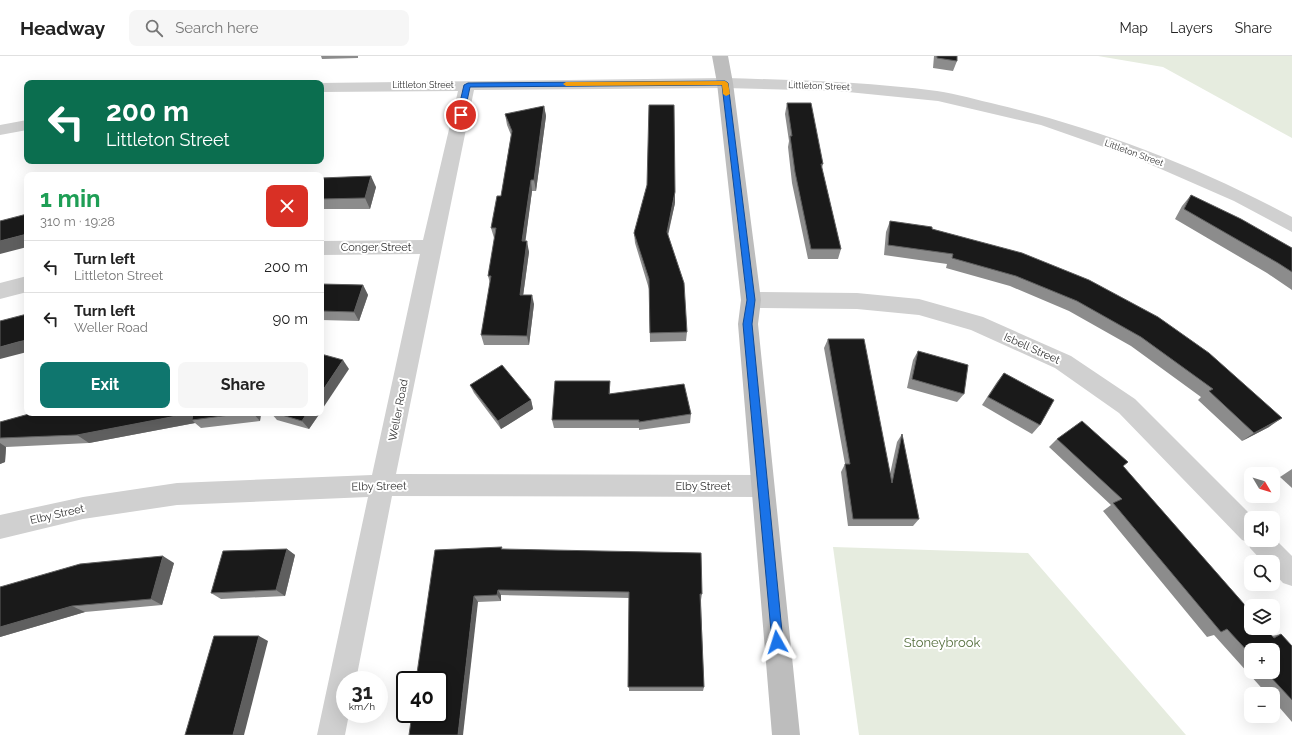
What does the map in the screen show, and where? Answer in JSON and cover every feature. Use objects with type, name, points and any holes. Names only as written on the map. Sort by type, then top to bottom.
[{"type":"street","points":[[720,56],[725,83],[751,300],[748,324],[786,735]]},
{"type":"street","name":"Littleton Street","points":[[324,87],[725,83],[838,86],[938,96],[1045,121],[1151,158],[1240,197],[1292,226]]},
{"type":"street","name":"Weller Road","points":[[331,735],[384,485],[430,247],[468,85]]},
{"type":"street","points":[[0,130],[24,126]]},
{"type":"street","name":"Conger Street","points":[[324,248],[430,247]]},
{"type":"street","points":[[0,291],[24,285]]},
{"type":"street","name":"Isbell Street","points":[[751,300],[857,301],[919,307],[976,323],[1063,362],[1127,406],[1244,525]]},
{"type":"street","name":"Elby Street","points":[[0,527],[83,508],[177,494],[384,485],[762,486]]},
{"type":"street","points":[[1266,547],[1292,574]]},
{"type":"green space","points":[[1098,56],[1292,56],[1292,138],[1163,67]]},
{"type":"green space","name":"Stoneybrook","points":[[833,547],[1028,553],[1186,735],[859,735]]},
{"type":"building","points":[[937,56],[957,56],[957,61],[937,58]]},
{"type":"building","points":[[787,103],[811,103],[823,164],[821,164],[841,249],[811,249],[795,172]]},
{"type":"building","points":[[649,105],[674,105],[675,192],[667,232],[684,283],[687,332],[650,333],[649,279],[634,233],[647,185]]},
{"type":"building","points":[[544,106],[534,180],[531,180],[522,241],[527,241],[520,295],[532,295],[527,336],[481,335],[491,276],[488,276],[496,228],[491,228],[497,196],[501,196],[512,131],[505,114]]},
{"type":"building","points":[[371,176],[365,198],[324,199],[324,178]]},
{"type":"building","points":[[1191,195],[1241,219],[1292,248],[1292,272],[1184,209]]},
{"type":"building","points":[[24,215],[24,235],[0,241],[0,221]]},
{"type":"building","points":[[890,221],[932,227],[932,229],[1022,253],[1089,280],[1158,317],[1209,353],[1282,418],[1254,433],[1209,391],[1213,389],[1141,337],[1077,301],[1016,276],[952,258],[953,254],[888,245]]},
{"type":"building","points":[[324,284],[363,285],[354,312],[324,311]]},
{"type":"building","points":[[24,315],[24,341],[0,347],[0,321]]},
{"type":"building","points":[[828,339],[864,339],[892,483],[902,434],[919,519],[853,519],[845,464],[850,464]]},
{"type":"building","points":[[918,351],[968,365],[964,394],[912,379]]},
{"type":"building","points":[[324,355],[343,360],[324,388]]},
{"type":"building","points":[[502,365],[531,400],[498,421],[470,385]]},
{"type":"building","points":[[1004,373],[1054,400],[1040,425],[988,397]]},
{"type":"building","points":[[555,381],[610,381],[609,394],[684,384],[691,414],[639,422],[639,420],[552,420]]},
{"type":"building","points":[[24,415],[176,416],[77,435],[0,438],[0,422]]},
{"type":"building","points":[[193,416],[222,416],[192,420]]},
{"type":"building","points":[[285,416],[305,416],[302,421]]},
{"type":"building","points":[[1082,421],[1128,462],[1123,466],[1244,604],[1244,635],[1271,635],[1274,638],[1281,634],[1292,646],[1292,700],[1272,679],[1280,679],[1280,643],[1244,643],[1244,647],[1227,629],[1221,632],[1113,503],[1122,499],[1057,439]]},
{"type":"building","points":[[502,547],[501,549],[701,553],[702,594],[700,594],[704,687],[628,687],[629,592],[498,590],[497,595],[474,596],[458,735],[409,735],[411,723],[448,723],[448,671],[417,671],[435,550]]},
{"type":"building","points":[[287,549],[276,590],[211,593],[223,551]]},
{"type":"building","points":[[163,556],[151,599],[72,606],[0,627],[0,587],[80,564]]},
{"type":"building","points":[[214,636],[259,636],[233,735],[185,735]]},
{"type":"slow traffic","points":[[566,84],[725,83],[726,94]]},
{"type":"route","points":[[461,115],[468,85],[725,83],[751,300],[748,324],[777,642]]}]
